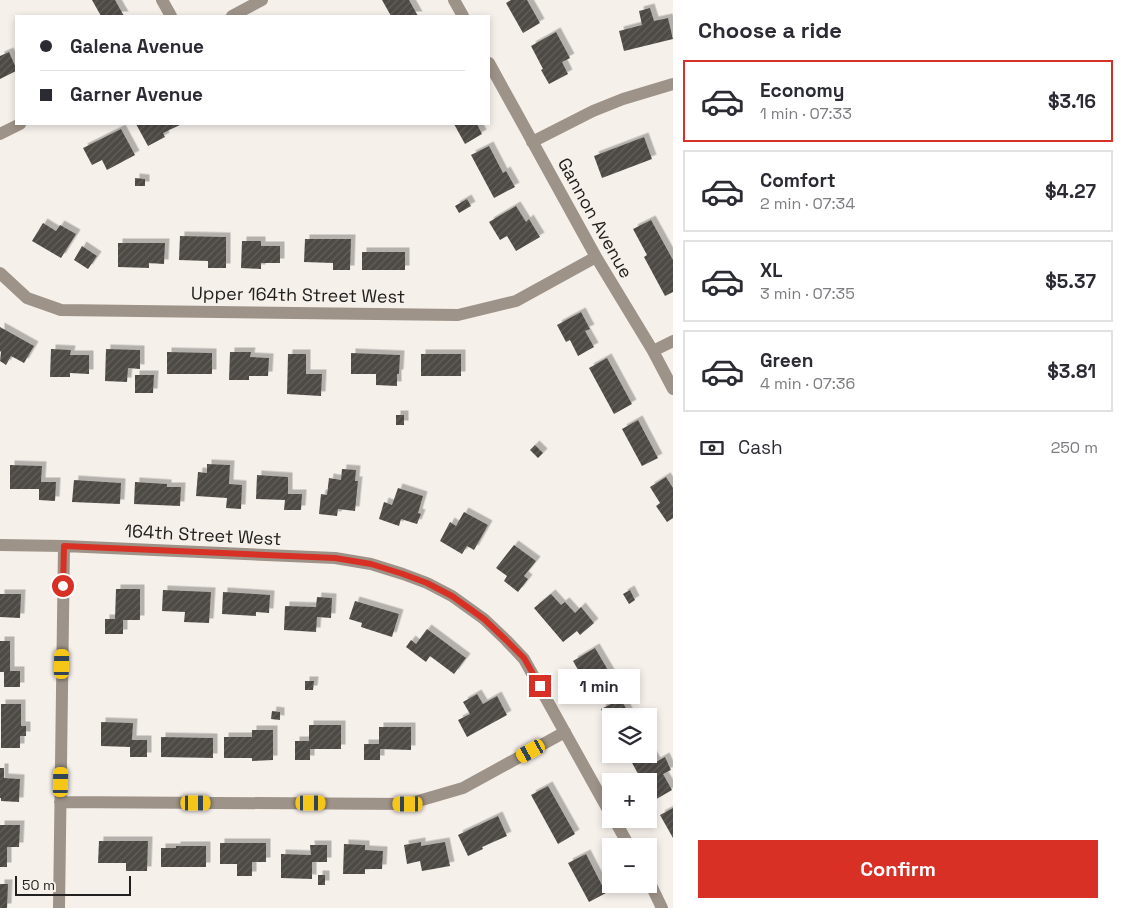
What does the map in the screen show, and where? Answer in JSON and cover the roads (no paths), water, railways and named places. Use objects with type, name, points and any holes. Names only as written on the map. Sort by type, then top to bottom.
[{"type":"street","points":[[162,0],[170,15]]},
{"type":"street","points":[[234,15],[262,0]]},
{"type":"street","points":[[454,0],[462,15]]},
{"type":"street","name":"Gannon Avenue","points":[[490,65],[596,257],[653,351],[673,389]]},
{"type":"street","points":[[532,142],[593,111],[623,99],[673,84]]},
{"type":"street","points":[[0,134],[18,125]]},
{"type":"street","name":"Upper 164th Street West","points":[[0,273],[27,298],[61,310],[458,315],[516,300],[596,257]]},
{"type":"street","points":[[653,351],[673,342]]},
{"type":"street","name":"164th Street West","points":[[0,545],[335,558],[371,564],[427,583],[452,596],[484,619],[524,658],[602,799]]},
{"type":"street","points":[[59,908],[64,546]]},
{"type":"street","points":[[60,802],[408,804],[463,788],[565,732]]},
{"type":"street","points":[[655,893],[662,908]]}]
